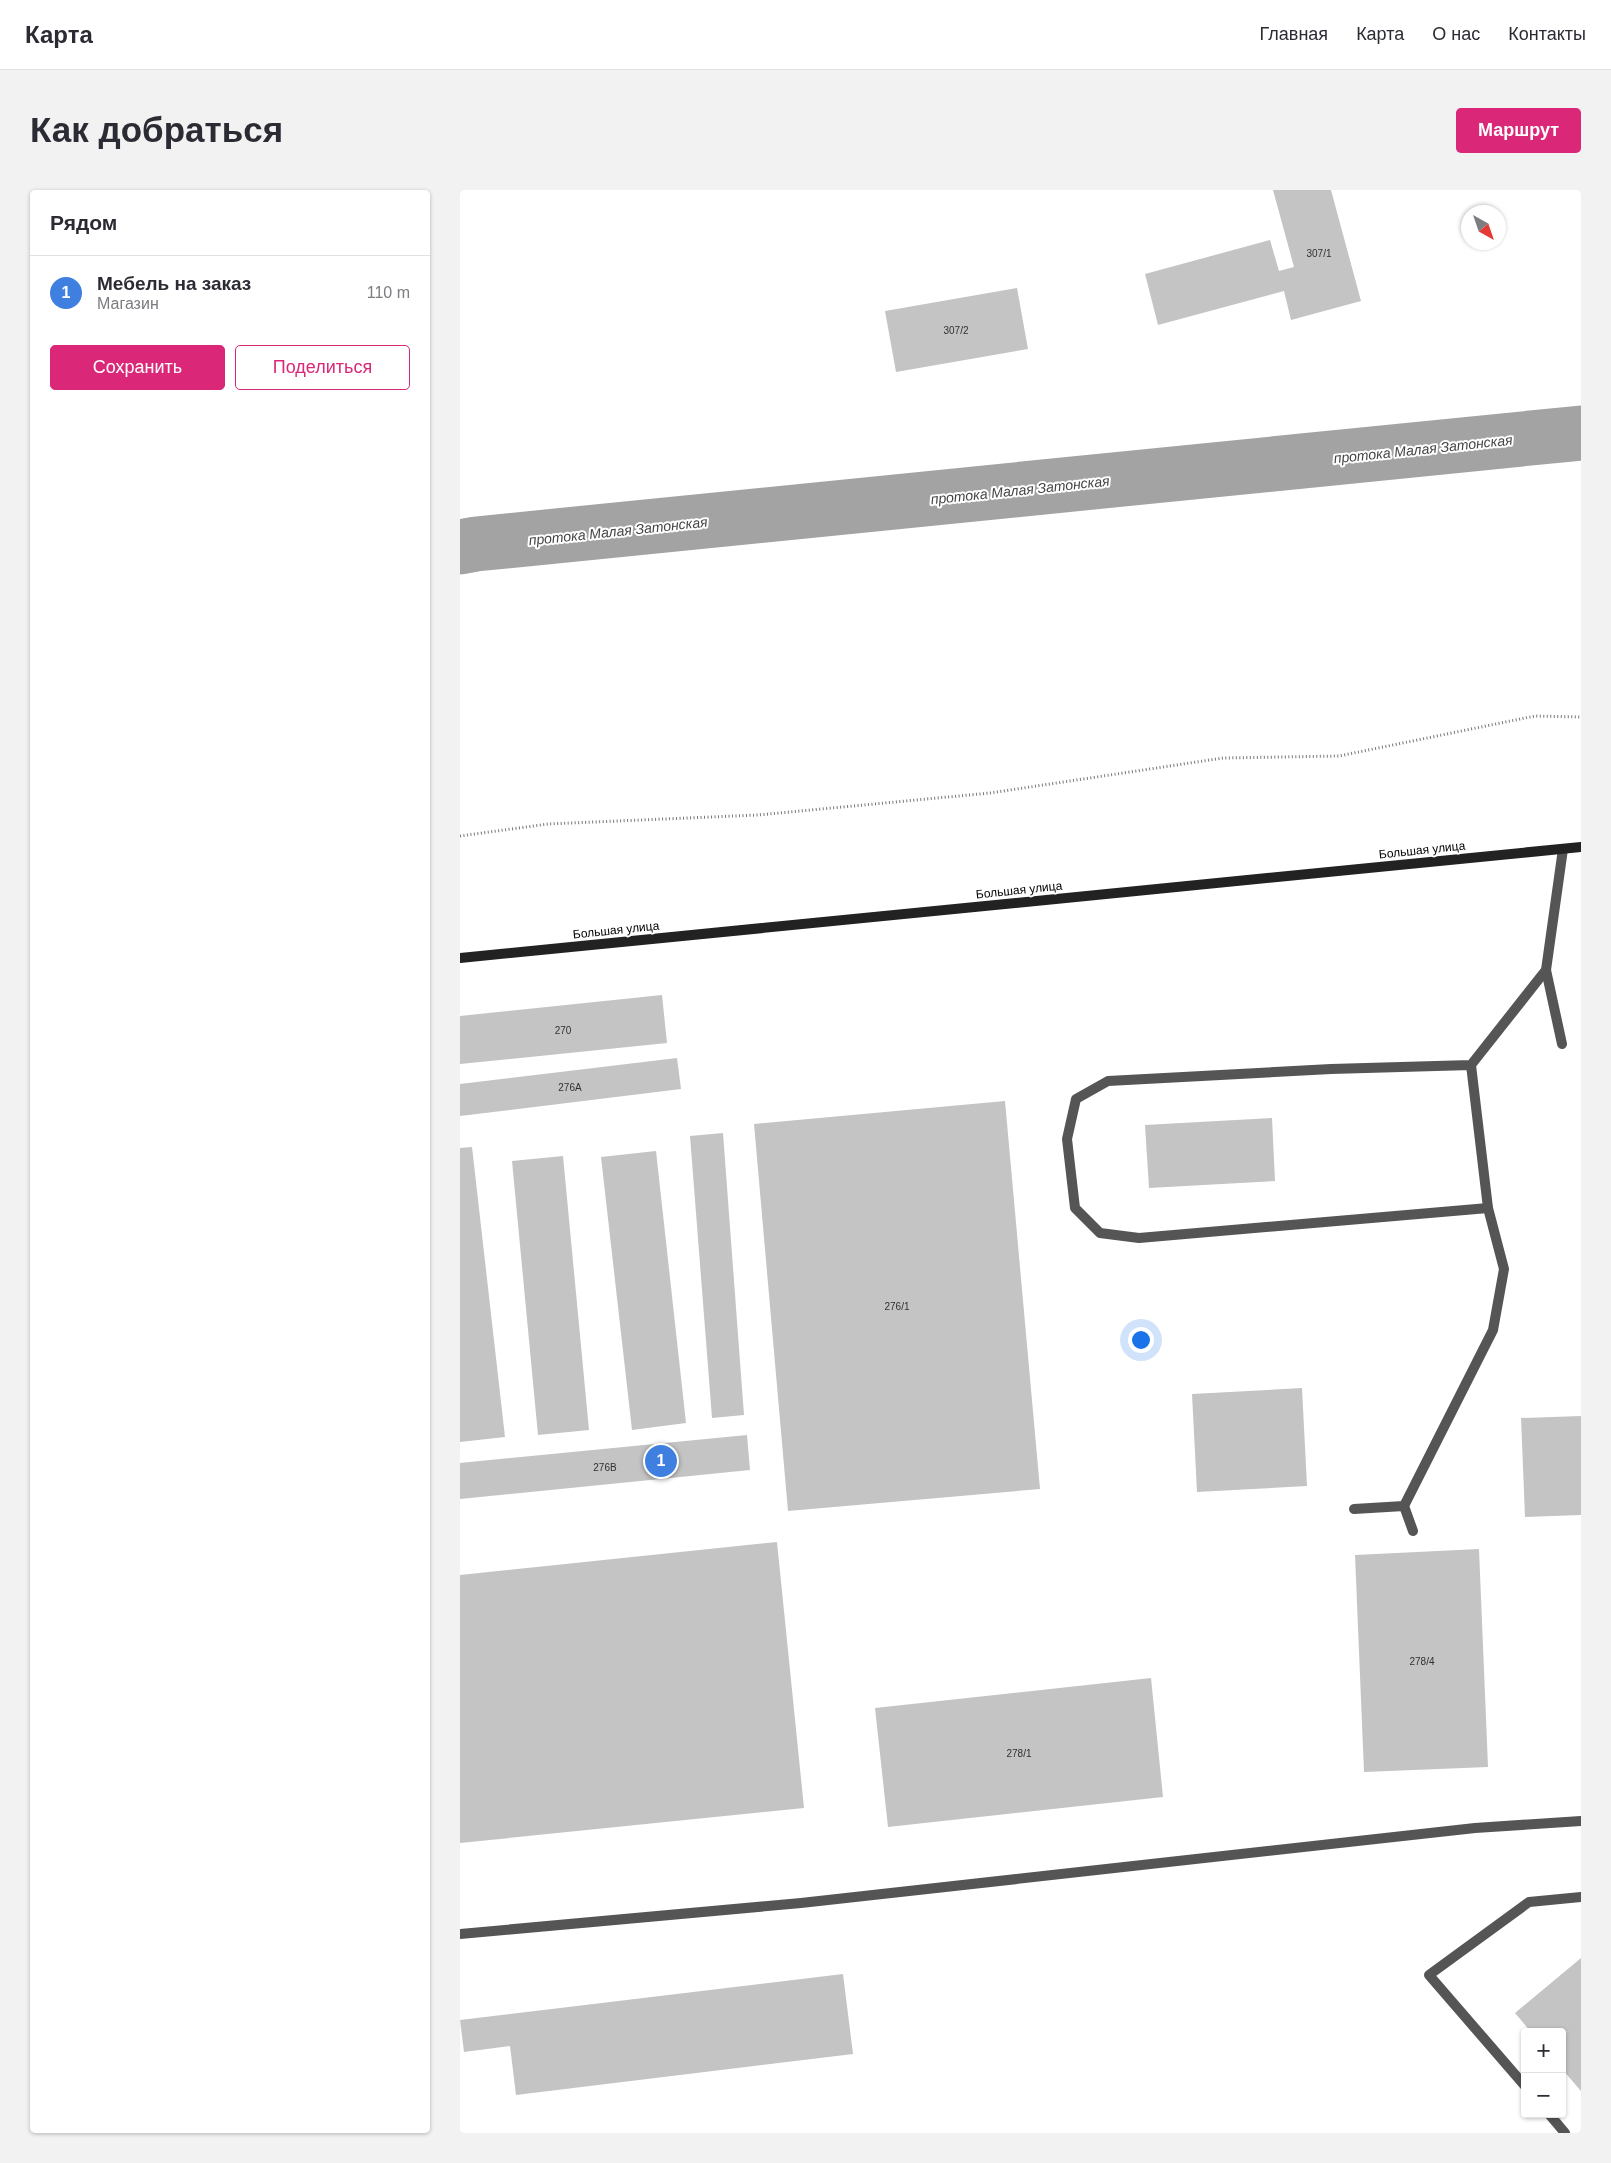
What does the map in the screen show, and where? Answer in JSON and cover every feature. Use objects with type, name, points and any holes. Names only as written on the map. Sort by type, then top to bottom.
[{"type":"main road","name":"Большая улица","points":[[460,958],[1581,847]]},
{"type":"lane","points":[[1562,849],[1546,970],[1562,1044]]},
{"type":"lane","points":[[1413,1531],[1404,1506],[1493,1330],[1504,1270],[1488,1208],[1471,1066],[1546,970]]},
{"type":"lane","points":[[1471,1066],[1331,1068],[1108,1081],[1076,1099],[1067,1139],[1074,1208],[1100,1233],[1139,1238],[1488,1208]]},
{"type":"lane","points":[[1354,1509],[1404,1506]]},
{"type":"lane","points":[[460,1934],[801,1903],[1475,1828],[1581,1821]]},
{"type":"lane","points":[[1521,2081],[1429,1975],[1529,1902],[1581,1897]]},
{"type":"lane","points":[[1552,2118],[1565,2133]]},
{"type":"path","points":[[460,836],[548,824],[758,815],[990,793],[1223,758],[1339,756],[1535,716],[1581,717]]},
{"type":"building","points":[[1273,190],[1331,190],[1361,301],[1291,320],[1284,291],[1158,325],[1145,274],[1270,240],[1279,271],[1294,267]]},
{"type":"building","points":[[1017,288],[1028,349],[896,372],[885,311]]},
{"type":"building","points":[[662,995],[667,1043],[460,1064],[460,1016]]},
{"type":"building","points":[[677,1058],[681,1089],[460,1116],[460,1084]]},
{"type":"building","points":[[1005,1101],[1040,1489],[788,1511],[754,1124]]},
{"type":"building","points":[[1272,1118],[1275,1181],[1149,1188],[1145,1125]]},
{"type":"building","points":[[723,1133],[744,1415],[712,1418],[690,1136]]},
{"type":"building","points":[[472,1147],[505,1437],[460,1442],[460,1148]]},
{"type":"building","points":[[656,1151],[686,1423],[632,1430],[601,1157]]},
{"type":"building","points":[[563,1156],[589,1430],[538,1435],[512,1161]]},
{"type":"building","points":[[1302,1388],[1307,1486],[1197,1492],[1192,1394]]},
{"type":"building","points":[[1581,1416],[1581,1515],[1525,1517],[1521,1418]]},
{"type":"building","points":[[747,1435],[750,1470],[460,1499],[460,1463]]},
{"type":"building","points":[[777,1542],[804,1808],[460,1843],[460,1575]]},
{"type":"building","points":[[1479,1549],[1488,1767],[1364,1772],[1355,1555]]},
{"type":"building","points":[[1151,1678],[1163,1797],[888,1827],[875,1708]]},
{"type":"building","points":[[1581,1958],[1581,2091],[1566,2074],[1566,2028],[1528,2028],[1515,2013]]},
{"type":"building","points":[[843,1974],[853,2054],[516,2095],[510,2046],[464,2052],[460,2020]]},
{"type":"waterway","name":"протока Малая Затонская","points":[[460,547],[1581,433]]},
{"type":"place","name":"Мебель на заказ","points":[[661,1461]]}]
